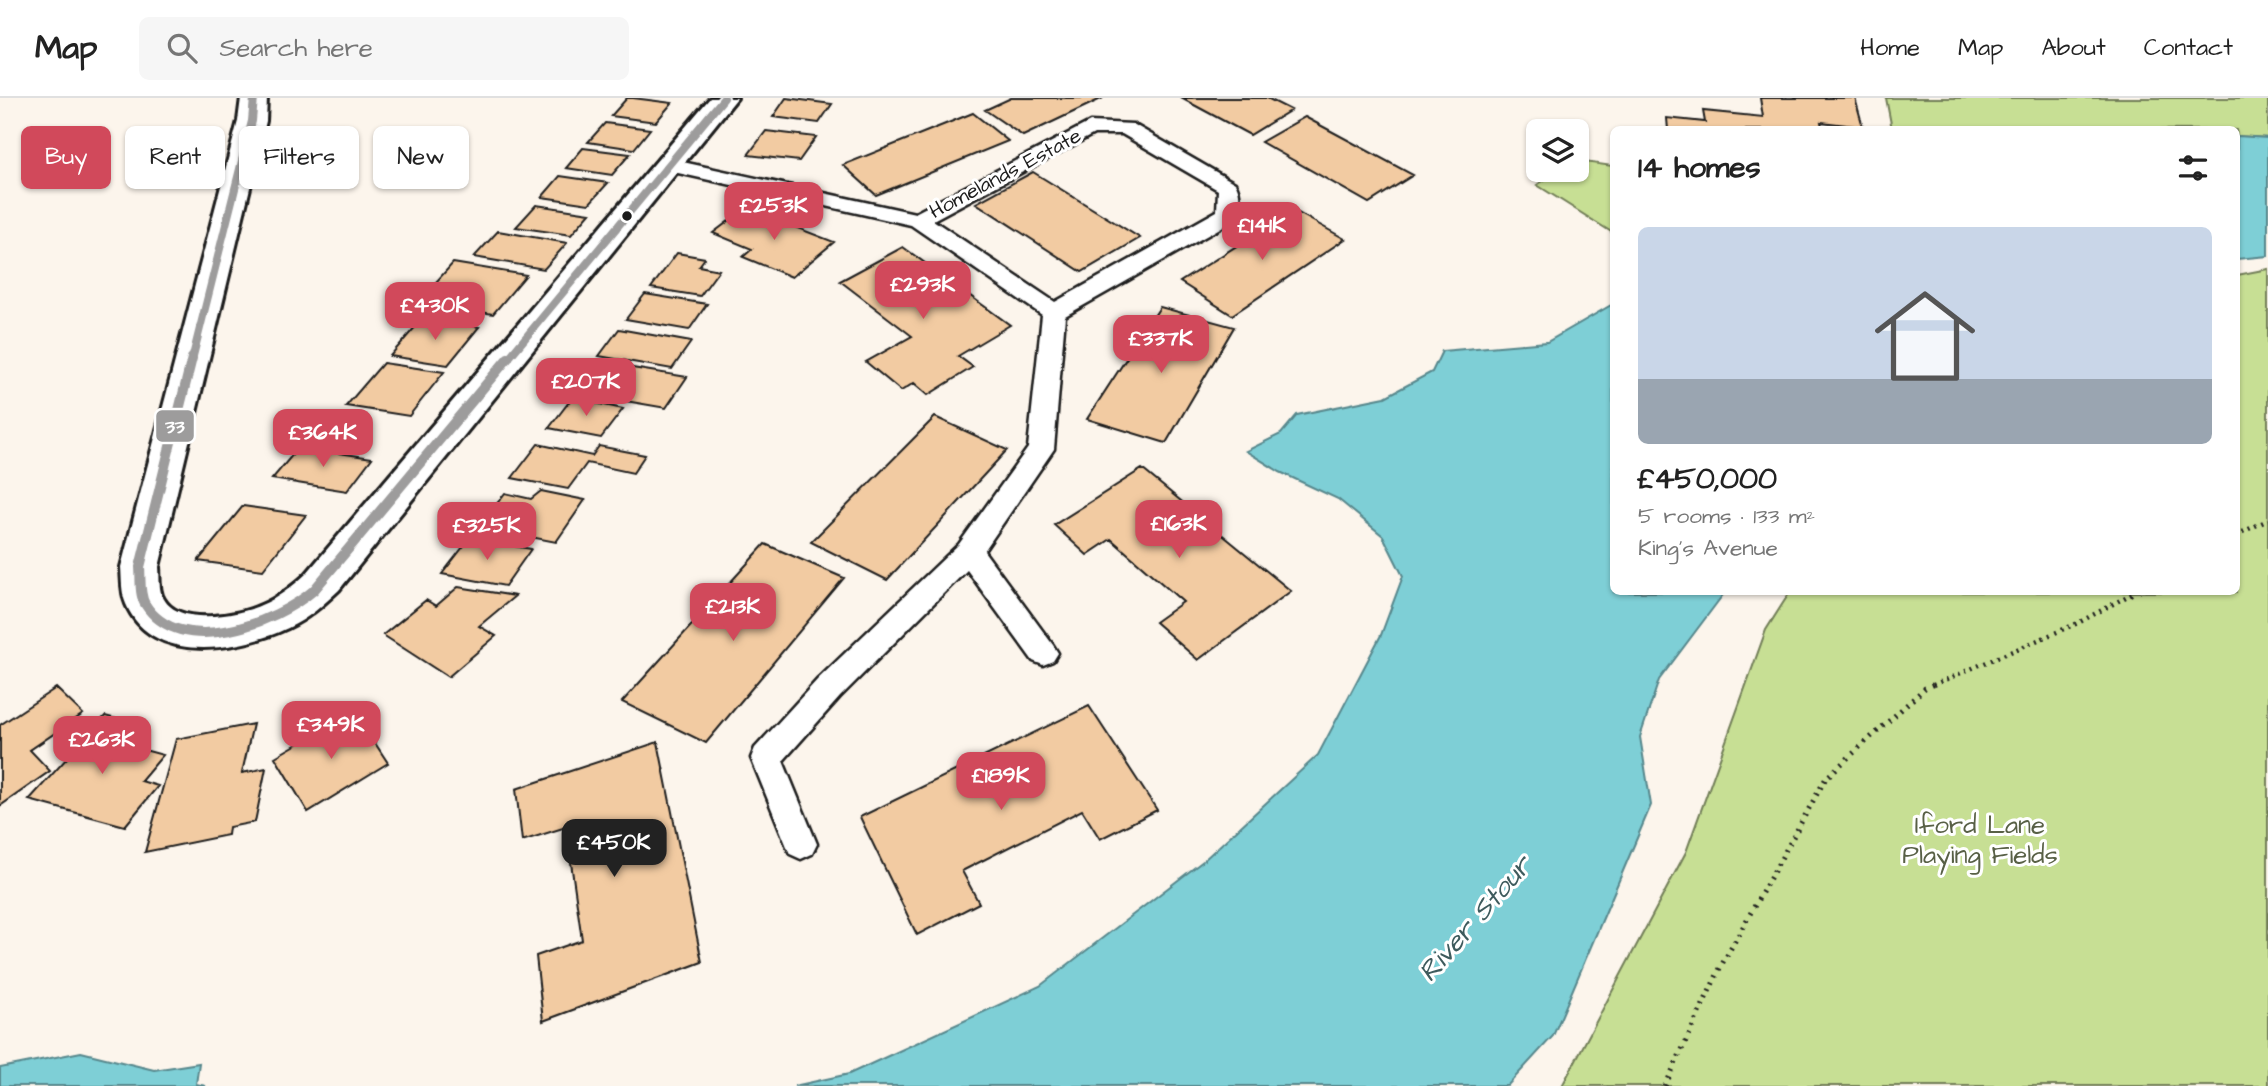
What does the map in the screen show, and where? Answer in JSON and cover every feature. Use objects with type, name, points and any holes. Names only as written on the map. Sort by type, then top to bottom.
[{"type":"street","points":[[254,98],[252,121],[141,567],[143,596],[153,616],[165,624],[190,632],[220,631],[250,625],[272,617],[310,596],[724,98]]},
{"type":"lane","name":"Homelands Estate","points":[[669,165],[918,219],[1054,312],[1228,214],[1228,187],[1126,128],[1090,128],[918,219]]},
{"type":"lane","points":[[801,844],[766,758],[829,688],[969,551],[1041,449],[1054,312]]},
{"type":"lane","points":[[969,551],[1043,653]]},
{"type":"path","points":[[2240,533],[2268,520]]},
{"type":"path","points":[[1665,1086],[1721,966],[1826,778],[1925,688],[2078,623],[2129,595]]},
{"type":"green space","points":[[1886,98],[2268,98],[2268,138],[2240,136],[2240,126],[1891,126]]},
{"type":"green space","points":[[1589,163],[1610,166],[1610,231],[1537,185],[1541,182],[1589,182]]},
{"type":"green space","name":"Iford Lane Playing Fields","points":[[2268,269],[2268,1086],[1562,1086],[1686,852],[1766,630],[1788,595],[2240,595],[2240,274]]},
{"type":"water","points":[[2240,136],[2268,138],[2268,256],[2240,259]]},
{"type":"water","name":"River Stour","points":[[1610,306],[1610,595],[1723,595],[1659,680],[1640,737],[1651,805],[1553,1036],[1507,1086],[794,1086],[849,1074],[1040,986],[1203,861],[1318,755],[1381,635],[1403,576],[1383,536],[1338,499],[1280,472],[1246,451],[1281,434],[1297,415],[1385,397],[1432,372],[1442,351],[1547,342]]},
{"type":"water","points":[[81,1052],[154,1070],[199,1063],[196,1084],[206,1086],[0,1086],[0,1068]]},
{"type":"building","points":[[627,98],[672,103],[656,122],[611,116]]},
{"type":"building","points":[[786,98],[832,104],[819,123],[773,117]]},
{"type":"building","points":[[1011,98],[1103,98],[1023,136],[985,110]]},
{"type":"building","points":[[1181,98],[1267,98],[1291,110],[1250,135]]},
{"type":"building","points":[[1760,98],[1855,98],[1863,126],[1821,122],[1822,126],[1668,126],[1667,118],[1705,122],[1703,111],[1763,117]]},
{"type":"building","points":[[973,113],[1008,141],[876,195],[843,165]]},
{"type":"building","points":[[1305,117],[1413,175],[1369,203],[1261,142]]},
{"type":"building","points":[[605,123],[650,129],[634,149],[588,142]]},
{"type":"building","points":[[766,131],[816,137],[799,161],[748,155]]},
{"type":"building","points":[[583,148],[630,154],[612,175],[566,168]]},
{"type":"building","points":[[1033,172],[1140,238],[1082,272],[976,203]]},
{"type":"building","points":[[560,176],[608,183],[589,204],[542,197]]},
{"type":"building","points":[[536,205],[590,213],[571,235],[516,227]]},
{"type":"building","points":[[746,208],[834,242],[792,277],[743,257],[752,249],[713,233]]},
{"type":"building","points":[[1293,210],[1345,239],[1232,315],[1180,282]]},
{"type":"building","points":[[498,231],[567,243],[544,269],[474,257]]},
{"type":"building","points":[[903,247],[1010,325],[958,356],[973,367],[928,395],[914,383],[901,391],[866,362],[912,336],[840,281]]},
{"type":"building","points":[[677,253],[705,258],[699,266],[719,270],[700,296],[651,288]]},
{"type":"building","points":[[453,263],[526,275],[493,314],[418,302]]},
{"type":"building","points":[[645,294],[707,304],[689,330],[626,319]]},
{"type":"building","points":[[1160,307],[1234,327],[1166,443],[1087,419]]},
{"type":"building","points":[[423,318],[479,327],[448,365],[390,356]]},
{"type":"building","points":[[619,329],[691,342],[672,369],[599,356]]},
{"type":"building","points":[[383,363],[444,372],[409,416],[346,406]]},
{"type":"building","points":[[608,364],[687,377],[666,408],[585,394]]},
{"type":"building","points":[[572,398],[623,409],[601,438],[549,428]]},
{"type":"building","points":[[935,417],[1007,450],[887,580],[811,542]]},
{"type":"building","points":[[538,444],[592,456],[599,446],[645,455],[633,473],[587,463],[568,489],[512,478]]},
{"type":"building","points":[[299,447],[372,458],[347,491],[272,479]]},
{"type":"building","points":[[1142,469],[1291,591],[1198,660],[1155,622],[1183,602],[1111,539],[1087,555],[1054,525]]},
{"type":"building","points":[[541,491],[585,500],[556,542],[479,527],[505,493],[531,499]]},
{"type":"building","points":[[243,506],[306,515],[263,570],[198,561]]},
{"type":"building","points":[[470,538],[531,549],[505,586],[442,574]]},
{"type":"building","points":[[765,544],[844,578],[706,743],[622,702]]},
{"type":"building","points":[[458,587],[515,596],[479,626],[496,636],[448,677],[383,635],[426,600],[436,606]]},
{"type":"building","points":[[56,688],[83,714],[30,750],[50,771],[0,806],[0,725]]},
{"type":"building","points":[[1089,706],[1157,810],[1100,839],[1082,810],[962,871],[979,903],[917,935],[860,817]]},
{"type":"building","points":[[354,711],[388,763],[308,812],[275,757]]},
{"type":"building","points":[[105,716],[139,725],[122,744],[163,755],[141,781],[158,786],[125,826],[29,800]]},
{"type":"building","points":[[253,724],[242,773],[266,768],[255,822],[229,827],[228,835],[145,852],[176,739]]},
{"type":"building","points":[[658,742],[702,962],[543,1021],[536,956],[582,940],[566,827],[522,841],[516,789]]},
{"type":"transit line","name":"33","points":[[254,98],[252,121],[140,567],[141,591],[145,604],[156,617],[170,626],[186,631],[223,631],[259,623],[295,605],[326,579],[724,98]]}]
